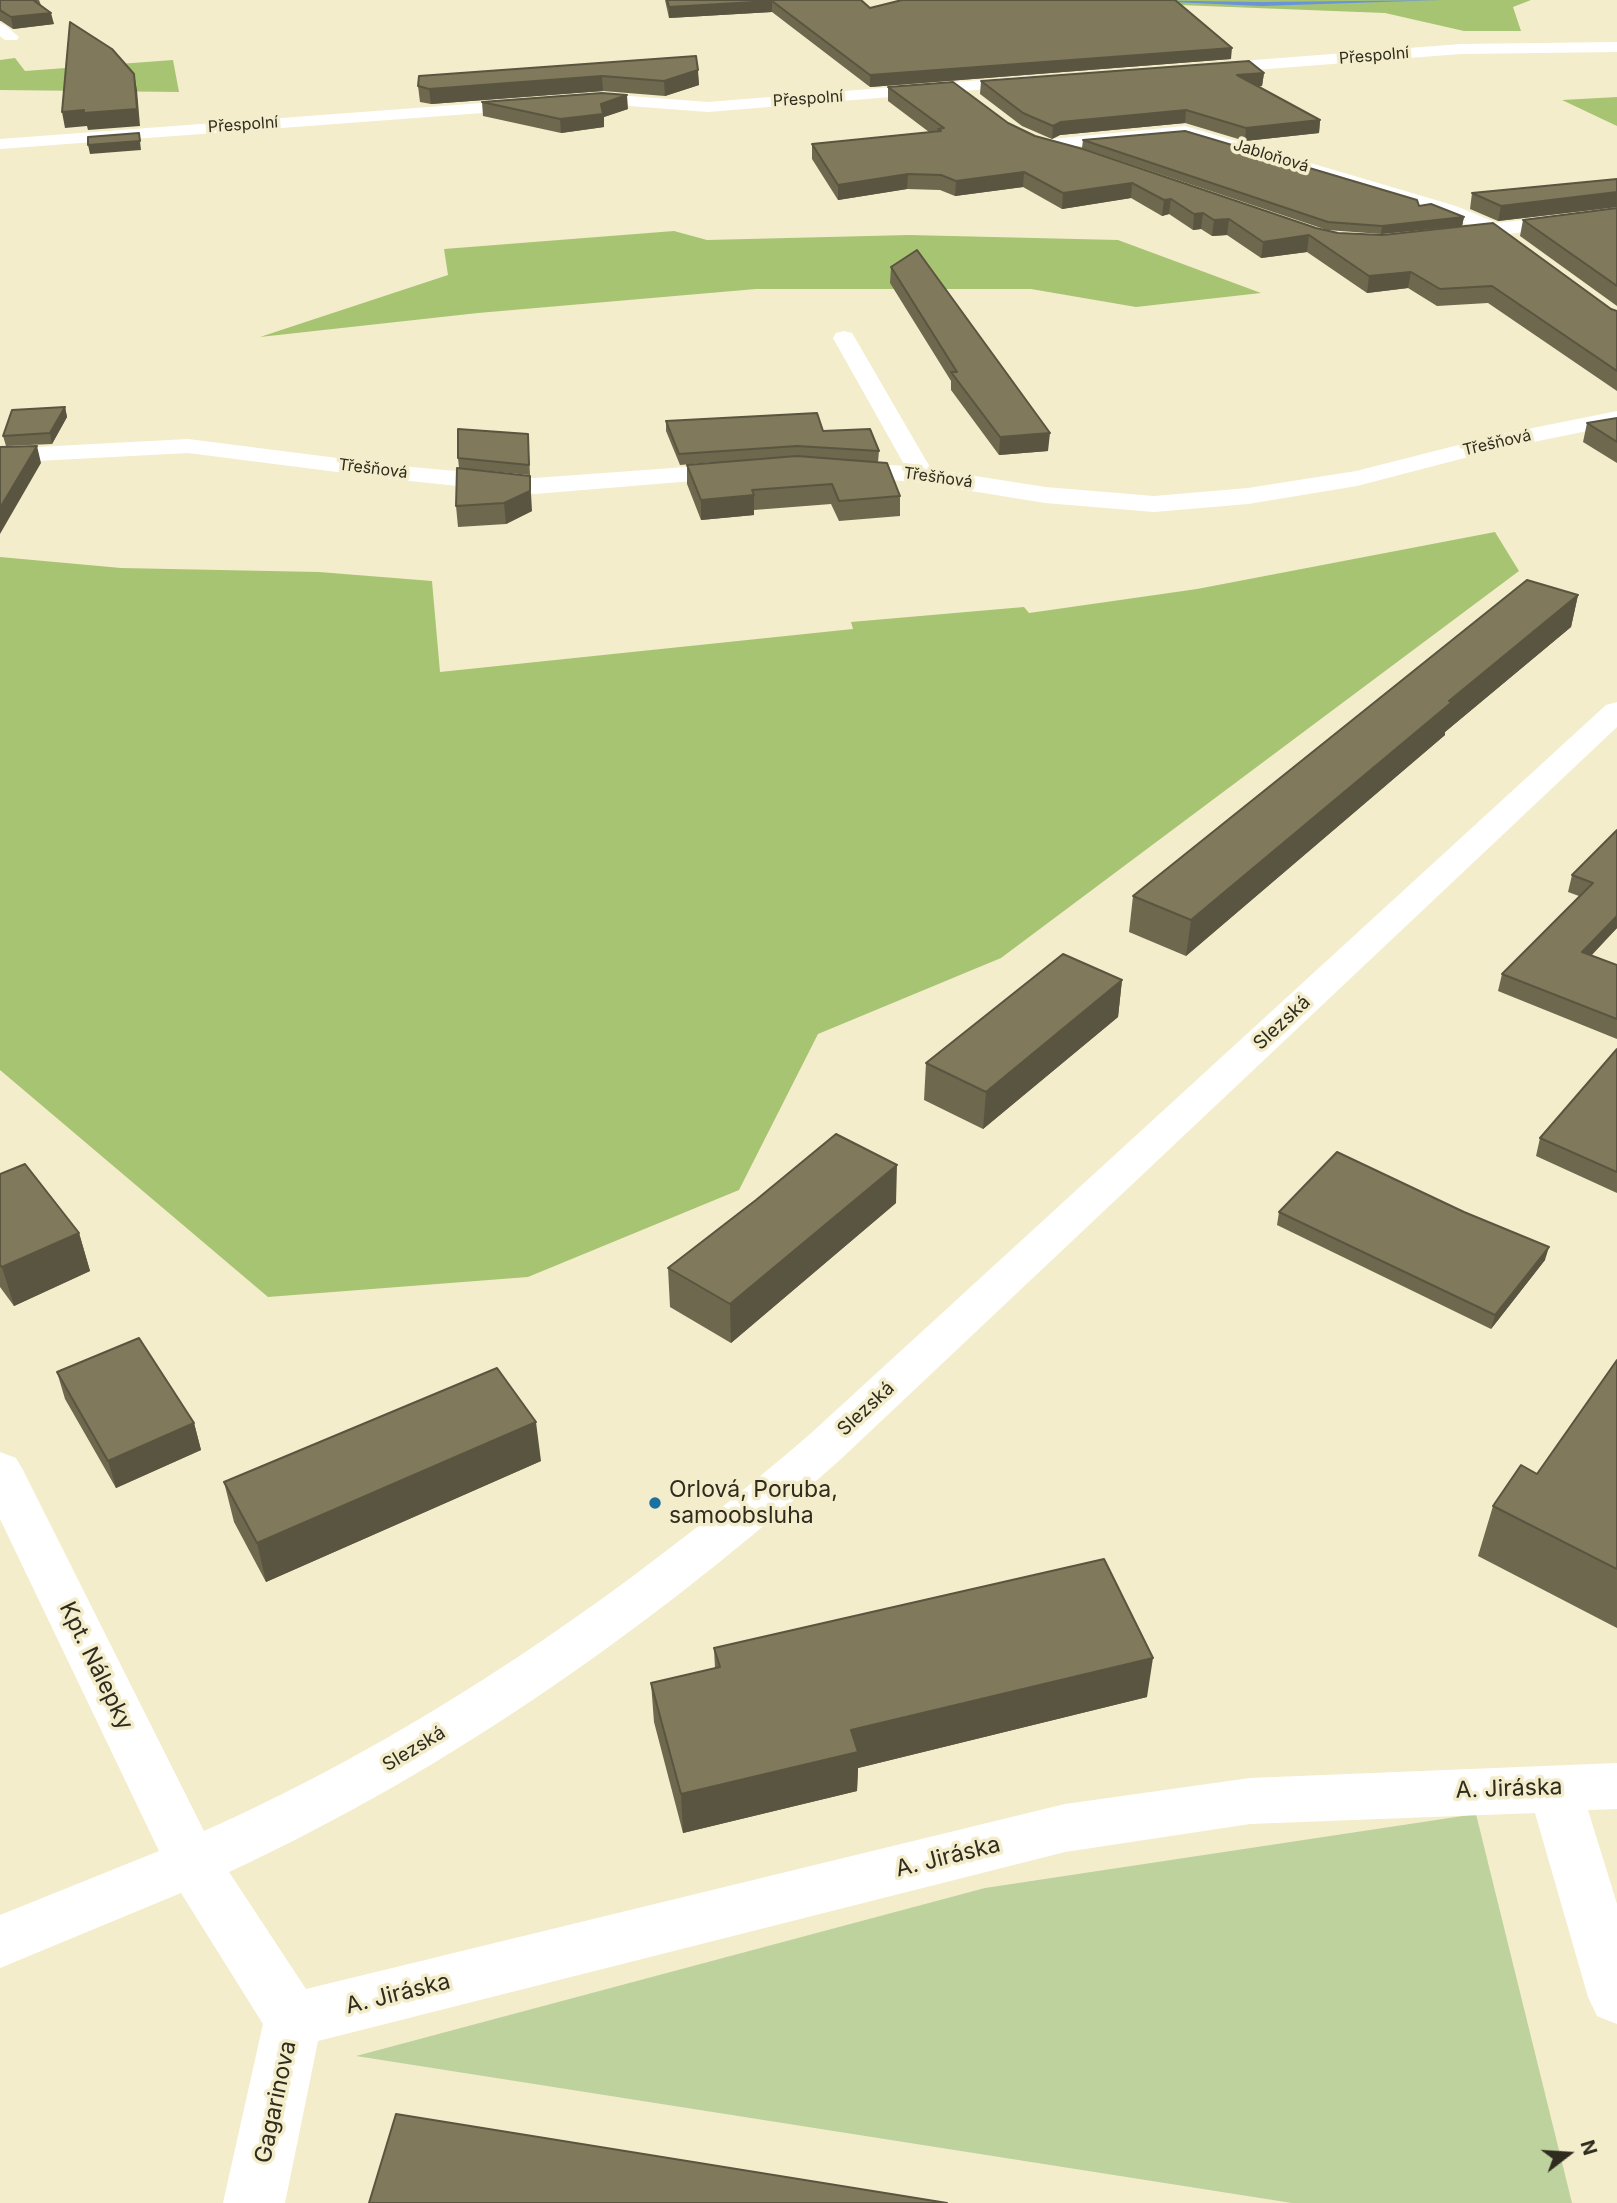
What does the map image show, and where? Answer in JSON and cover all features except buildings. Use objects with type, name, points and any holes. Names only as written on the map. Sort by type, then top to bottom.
[{"type":"street","name":"Přespolní","points":[[1183,70],[1461,49],[1617,47]]},
{"type":"street","name":"Přespolní","points":[[0,144],[603,99],[708,107],[1051,79]]},
{"type":"street","points":[[956,87],[976,102]]},
{"type":"street","name":"Jabloňová","points":[[1088,158],[1032,141],[1185,131],[1449,210],[1494,229],[1516,245]]},
{"type":"street","name":"Jabloňová","points":[[1428,238],[1617,215]]},
{"type":"street","points":[[844,338],[922,475]]},
{"type":"street","name":"Třešňová","points":[[811,467],[922,475],[1045,495],[1154,504],[1248,496],[1357,478],[1498,442],[1617,418]]},
{"type":"street","name":"Třešňová","points":[[0,456],[188,446],[400,473],[535,486],[759,468]]},
{"type":"street","name":"Slezská","points":[[0,1942],[192,1863],[293,1817],[375,1773],[459,1722],[657,1586],[754,1509],[825,1447],[1617,711]]},
{"type":"street","name":"Kpt. Nálepky","points":[[0,1471],[192,1863]]},
{"type":"street","name":"A. Jiráska","points":[[293,2020],[1065,1828],[1250,1801],[1617,1786]]},
{"type":"street","points":[[1554,1787],[1617,1997]]},
{"type":"street","name":"Gagarinova","points":[[192,1863],[293,2020],[254,2203]]},
{"type":"green space","points":[[1121,0],[1531,0],[1513,7],[1521,31],[1464,31],[1385,13],[1128,3]]},
{"type":"green space","points":[[15,58],[25,71],[173,60],[179,92],[0,90],[0,60]]},
{"type":"green space","points":[[1617,97],[1617,126],[1562,100]]},
{"type":"green space","points":[[674,231],[707,240],[909,235],[1118,240],[1261,293],[1136,307],[1031,289],[756,289],[478,313],[260,337],[448,275],[444,249]]},
{"type":"green space","points":[[1495,532],[1519,571],[1001,958],[818,1034],[739,1190],[528,1277],[268,1297],[0,1070],[0,557],[121,568],[319,572],[432,581],[440,672],[853,629],[851,622],[1024,607],[1029,613],[1197,589]]},
{"type":"green space","points":[[1476,1814],[1572,2203],[1292,2203],[356,2056],[985,1888]]},
{"type":"waterway","points":[[1128,0],[1261,4],[1440,0]]},
{"type":"place","name":"Orlová, Poruba, samoobsluha","points":[[655,1503]]}]
